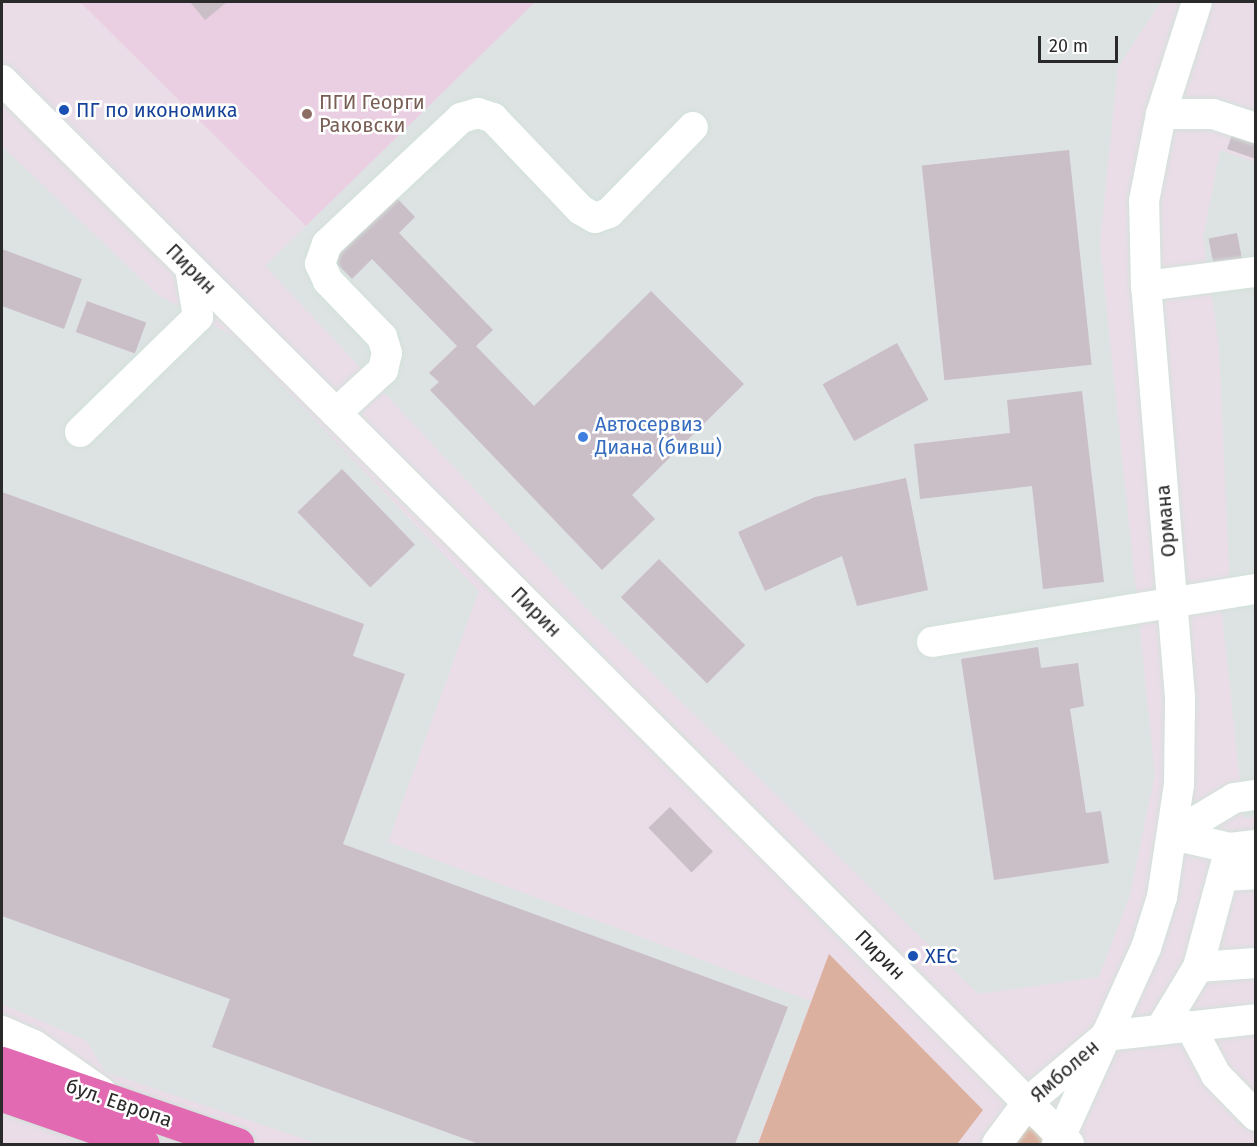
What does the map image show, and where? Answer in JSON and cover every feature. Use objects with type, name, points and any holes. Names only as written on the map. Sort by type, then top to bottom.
[{"type":"main road","name":"бул. Европа","points":[[2,1062],[237,1144]]},
{"type":"main road","name":"бул. Европа","points":[[2,1095],[129,1143]]},
{"type":"street","name":"Ормана","points":[[1105,1036],[1146,948],[1162,897],[1179,785],[1180,697],[1146,286],[1144,201],[1161,114],[1197,2]]},
{"type":"street","name":"Пирин","points":[[2,80],[1028,1102],[1063,1142]]},
{"type":"street","points":[[336,413],[382,370],[387,353],[382,337],[328,281],[320,264],[327,244],[461,118],[478,113],[493,118],[581,210],[595,218],[609,213],[693,127]]},
{"type":"street","points":[[1161,114],[1213,114],[1256,128]]},
{"type":"street","points":[[80,432],[198,317],[190,268]]},
{"type":"street","points":[[1146,286],[1256,272]]},
{"type":"street","points":[[932,642],[1256,589]]},
{"type":"street","points":[[1173,835],[1233,798],[1256,795]]},
{"type":"street","points":[[1173,835],[1236,856],[1256,874]]},
{"type":"street","points":[[1160,1030],[1198,967],[1236,856]]},
{"type":"street","points":[[1198,967],[1256,963]]},
{"type":"street","points":[[1105,1036],[1256,1019]]},
{"type":"street","points":[[1190,1026],[1216,1075],[1256,1116]]},
{"type":"street","points":[[2,1031],[34,1045],[117,1103]]},
{"type":"street","name":"Ямболен","points":[[997,1144],[1028,1102],[1105,1036]]},
{"type":"street","name":"Ямболен","points":[[1063,1142],[1105,1036]]},
{"type":"shaded area","name":"ПГИ Георги Раковски","points":[[80,2],[535,2],[306,226]]},
{"type":"shaded area","points":[[535,2],[1161,2],[1118,67],[1100,244],[1155,774],[1130,895],[1099,977],[978,994],[586,608],[265,266]]},
{"type":"shaded area","points":[[2,146],[158,295],[235,337],[479,591],[388,842],[811,1001],[757,1144],[319,1144],[105,1072],[87,1041],[2,1004]]},
{"type":"shaded area","points":[[1220,150],[1255,162],[1256,817],[1244,818],[1221,606],[1230,593],[1219,346],[1203,238]]},
{"type":"shaded area","points":[[829,954],[983,1110],[957,1144],[758,1144]]},
{"type":"shaded area","points":[[1028,1102],[1069,1144],[997,1144]]},
{"type":"building","points":[[190,2],[227,2],[205,20]]},
{"type":"building","points":[[1233,132],[1256,139],[1256,159],[1227,149]]},
{"type":"building","points":[[1069,150],[1092,365],[944,380],[922,165]]},
{"type":"building","points":[[397,198],[415,217],[399,233],[493,330],[476,346],[534,406],[651,291],[744,384],[632,495],[655,519],[602,570],[430,390],[439,382],[429,373],[457,346],[372,259],[352,279],[333,260]]},
{"type":"building","points":[[1237,233],[1243,264],[1215,270],[1209,239]]},
{"type":"building","points":[[2,249],[82,279],[64,329],[2,306]]},
{"type":"building","points":[[87,301],[146,323],[135,354],[76,332]]},
{"type":"building","points":[[897,343],[929,400],[854,441],[823,384]]},
{"type":"building","points":[[1082,391],[1104,582],[1043,589],[1032,486],[920,499],[914,444],[1010,433],[1007,400]]},
{"type":"building","points":[[342,469],[415,545],[370,588],[297,512]]},
{"type":"building","points":[[906,478],[928,590],[857,606],[842,556],[765,591],[738,532],[815,497]]},
{"type":"building","points":[[2,492],[364,624],[353,656],[405,674],[343,844],[788,1007],[735,1144],[479,1144],[212,1047],[230,999],[2,916]]},
{"type":"building","points":[[659,559],[745,645],[707,683],[621,597]]},
{"type":"building","points":[[1038,647],[1041,668],[1078,663],[1084,706],[1070,709],[1086,813],[1101,811],[1109,863],[994,880],[961,659]]},
{"type":"building","points":[[670,807],[713,852],[691,872],[648,828]]},
{"type":"place","name":"ПГ по икономика","points":[[64,110]]},
{"type":"place","name":"ПГИ Георги Раковски","points":[[307,114]]},
{"type":"place","name":"Автосервиз Диана (бивш)","points":[[583,437]]},
{"type":"place","name":"ХЕС","points":[[913,956]]}]
